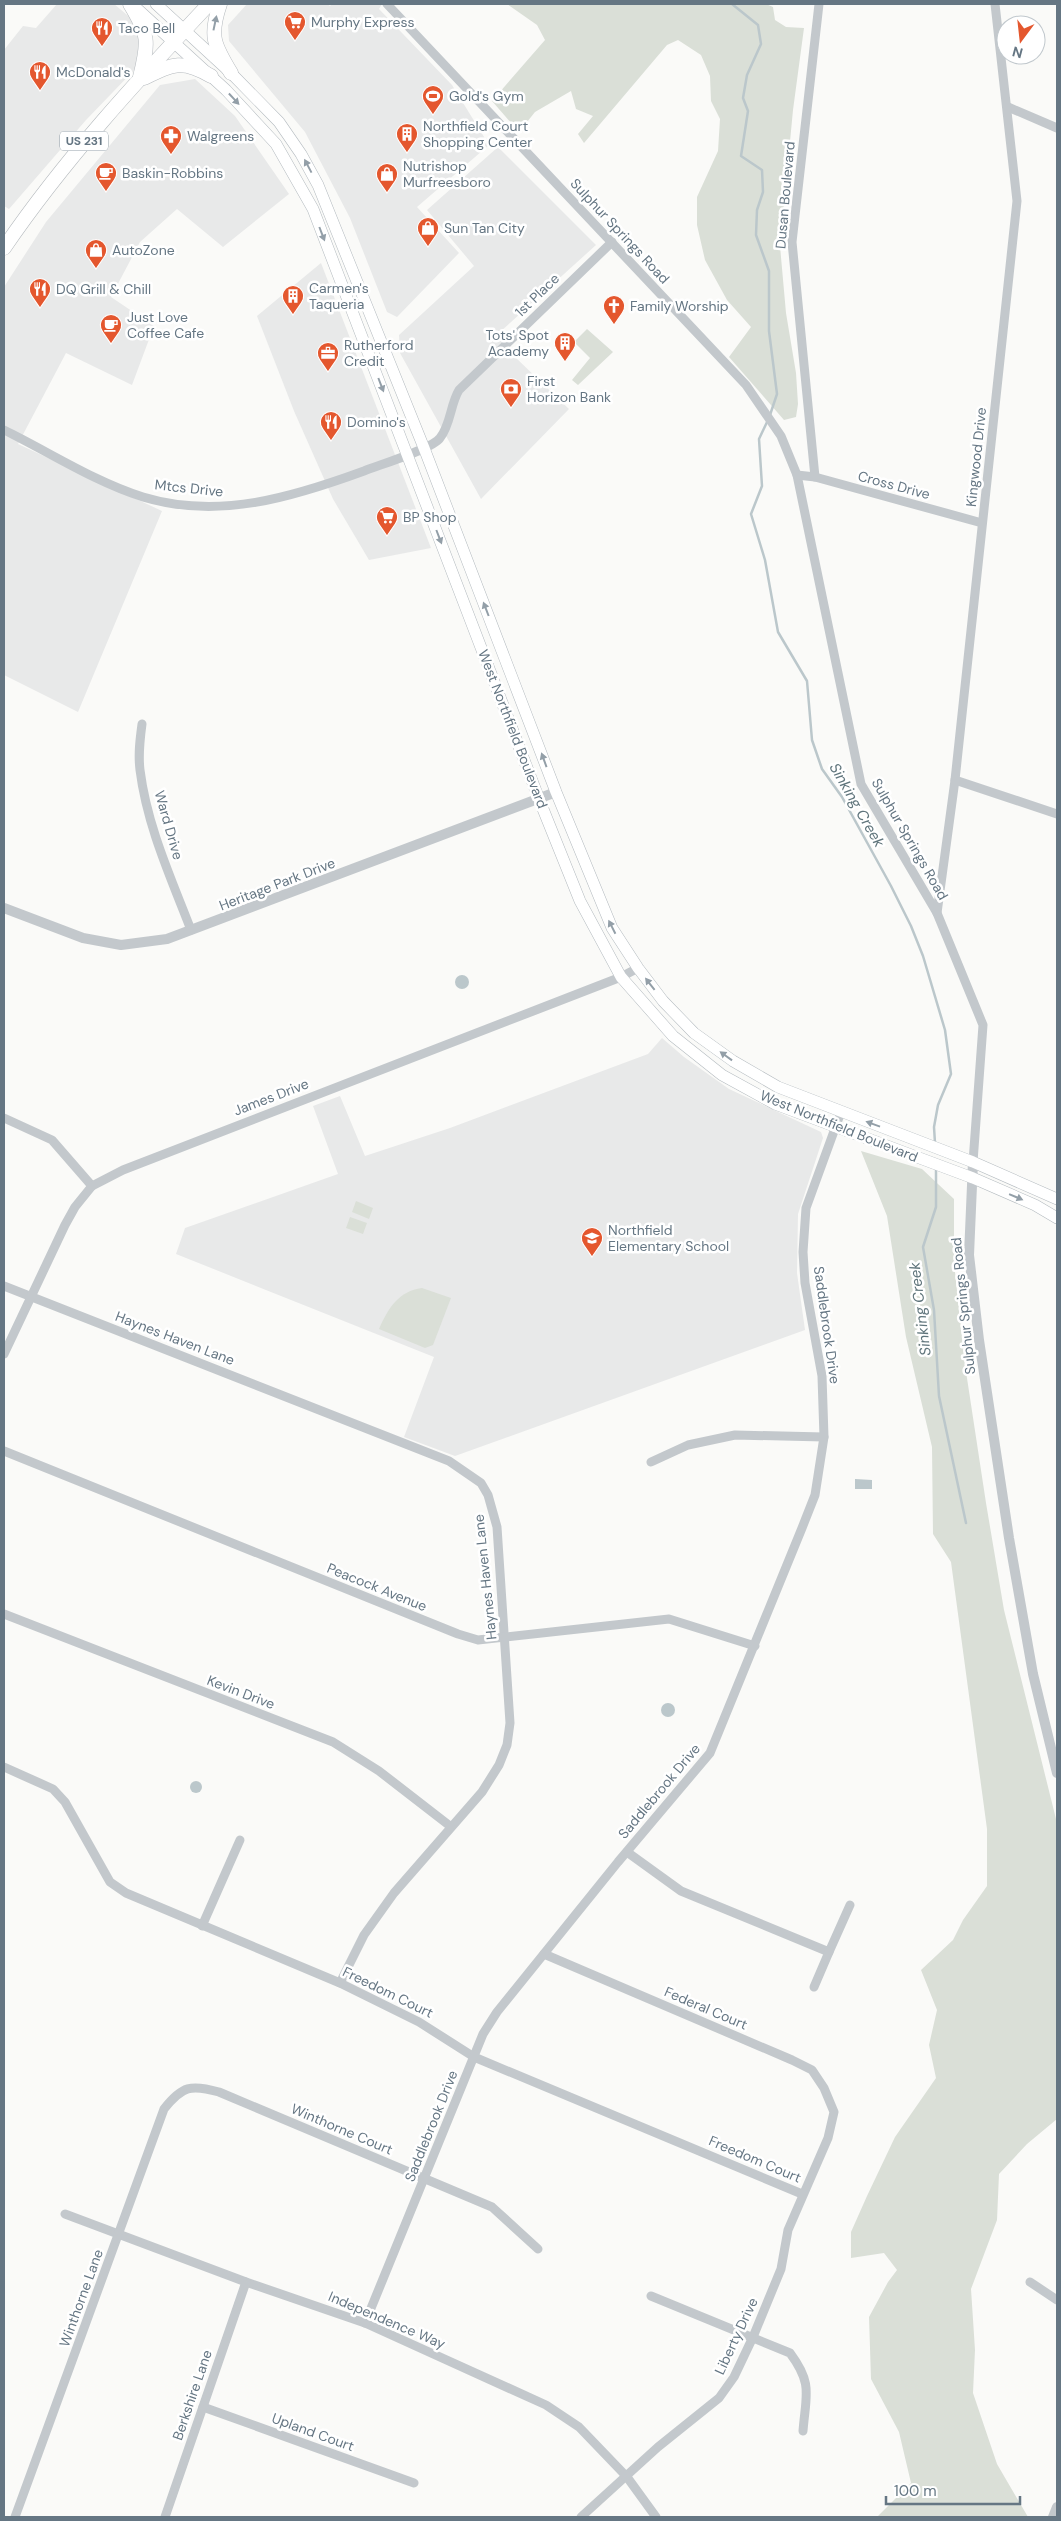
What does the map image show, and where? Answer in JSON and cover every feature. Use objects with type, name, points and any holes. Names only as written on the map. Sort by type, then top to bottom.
[{"type":"main road","name":"West Northfield Boulevard","points":[[131,4],[211,76],[276,144],[313,209],[539,799],[580,901],[621,977],[673,1036],[722,1074],[775,1104],[973,1178],[1035,1205],[1057,1218]]},
{"type":"main road","points":[[131,4],[146,34],[145,57],[139,80]]},
{"type":"main road","name":"West Northfield Boulevard","points":[[156,4],[231,73],[278,122],[301,154],[318,185],[424,448],[556,792],[612,928],[638,968],[663,1001],[694,1033],[733,1061],[778,1087],[973,1162],[1057,1199]]},
{"type":"main road","name":"US 231","points":[[4,248],[36,201],[80,145],[209,4]]},
{"type":"main road","points":[[220,4],[213,35],[214,45],[231,73]]},
{"type":"main road","points":[[139,80],[178,64],[195,67],[211,76]]},
{"type":"main road","points":[[509,718],[526,711]]},
{"type":"street","name":"Sulphur Springs Road","points":[[387,4],[746,385],[773,421],[797,475],[861,784],[937,913],[983,1025],[973,1162],[969,1255],[979,1340],[1033,1674],[1057,1773]]},
{"type":"street","name":"Dusan Boulevard","points":[[815,478],[792,242],[819,4]]},
{"type":"street","name":"Kingwood Drive","points":[[937,913],[955,780],[1017,201],[995,4]]},
{"type":"street","points":[[1008,107],[1057,128]]},
{"type":"street","name":"1st Place","points":[[408,454],[440,440],[447,426],[452,401],[459,390],[612,242]]},
{"type":"street","name":"Mtcs Drive","points":[[4,430],[108,482],[144,497],[210,507],[253,504],[293,496],[408,454]]},
{"type":"street","name":"Cross Drive","points":[[797,475],[815,478],[982,523]]},
{"type":"street","name":"Ward Drive","points":[[142,724],[140,770],[148,808],[156,838],[191,930]]},
{"type":"street","points":[[955,780],[1057,814]]},
{"type":"street","name":"Heritage Park Drive","points":[[4,908],[83,938],[121,945],[167,939],[556,792]]},
{"type":"street","name":"James Drive","points":[[4,1354],[65,1225],[75,1207],[92,1186],[123,1170],[207,1136],[621,977],[638,968]]},
{"type":"street","name":"Saddlebrook Drive","points":[[365,2323],[483,2034],[497,2012],[710,1753],[756,1646],[815,1495],[824,1437],[822,1376],[804,1283],[803,1252],[806,1208],[841,1112]]},
{"type":"street","points":[[4,1118],[52,1140],[92,1186]]},
{"type":"street","name":"Haynes Haven Lane","points":[[4,1286],[400,1440],[449,1461],[470,1473],[481,1483],[488,1495],[497,1528],[506,1637],[510,1722],[507,1745],[499,1766],[482,1792],[450,1826],[394,1893],[364,1935],[340,1983]]},
{"type":"street","points":[[651,1462],[688,1445],[735,1436],[824,1437]]},
{"type":"street","name":"Peacock Avenue","points":[[4,1451],[458,1634],[478,1640],[669,1619],[756,1646]]},
{"type":"street","name":"Kevin Drive","points":[[4,1614],[333,1742],[379,1771],[450,1826]]},
{"type":"street","name":"Freedom Court","points":[[4,1767],[53,1789],[65,1802],[110,1882],[126,1893],[340,1983],[419,2022],[474,2058],[802,2194]]},
{"type":"street","points":[[202,1926],[240,1840]]},
{"type":"street","points":[[627,1852],[681,1891],[829,1952]]},
{"type":"street","points":[[814,1987],[850,1905]]},
{"type":"street","name":"Federal Court","points":[[544,1954],[812,2070],[824,2088],[834,2112]]},
{"type":"street","name":"Winthorne Court","points":[[178,2092],[201,2087],[219,2092],[492,2207],[538,2249]]},
{"type":"street","name":"Winthorne Lane","points":[[15,2517],[164,2109],[178,2092]]},
{"type":"street","name":"Liberty Drive","points":[[581,2517],[658,2448],[719,2398],[734,2377],[781,2269],[788,2230],[802,2194],[828,2138],[834,2112]]},
{"type":"street","name":"Independence Way","points":[[66,2214],[246,2282],[365,2323],[546,2405],[579,2427],[627,2477],[656,2517]]},
{"type":"street","name":"Berkshire Lane","points":[[165,2517],[246,2282]]},
{"type":"street","points":[[1030,2282],[1057,2300]]},
{"type":"street","points":[[651,2296],[790,2353],[800,2366],[807,2383],[803,2431]]},
{"type":"street","name":"Upland Court","points":[[203,2407],[414,2483]]},
{"type":"street","points":[[1053,2517],[1057,2507]]},
{"type":"shaded area","points":[[57,4],[114,4],[139,25],[143,46],[138,66],[86,120],[9,209],[4,206],[4,50],[23,26],[36,28]]},
{"type":"shaded area","points":[[247,4],[327,4],[330,6],[332,4],[382,4],[379,9],[452,85],[489,145],[417,207],[459,253],[397,317],[387,312],[350,218],[305,132],[229,41],[228,25]]},
{"type":"shaded area","points":[[507,4],[766,4],[773,7],[775,20],[786,27],[804,28],[793,110],[780,246],[786,313],[796,373],[798,404],[796,417],[784,420],[729,357],[751,327],[727,300],[705,260],[697,225],[697,197],[718,151],[720,119],[711,101],[710,76],[701,55],[678,40],[667,45],[584,143],[578,134],[593,116],[576,109],[571,91],[535,112],[519,132],[492,101],[545,40],[537,25]]},
{"type":"shaded area","points":[[195,79],[235,116],[289,194],[223,247],[177,209],[140,242],[111,297],[154,326],[132,385],[66,353],[18,444],[162,511],[78,712],[4,675],[4,287],[46,222],[160,85]]},
{"type":"shaded area","points":[[498,147],[596,245],[499,333],[514,356],[569,409],[481,499],[400,353],[399,335],[474,266],[427,210]]},
{"type":"shaded area","points":[[321,263],[431,548],[369,560],[333,499],[294,411],[257,316]]},
{"type":"shaded area","points":[[587,329],[613,352],[578,385],[572,380],[590,358],[574,342]]},
{"type":"shaded area","points":[[462,975],[467,977],[469,982],[467,987],[462,989],[457,987],[455,982],[457,977]]},
{"type":"shaded area","points":[[662,1038],[684,1057],[729,1089],[821,1132],[823,1138],[798,1214],[797,1273],[805,1330],[455,1456],[404,1437],[434,1357],[176,1254],[185,1228],[338,1174],[313,1106],[340,1096],[365,1156],[450,1128],[648,1054]]},
{"type":"shaded area","points":[[861,1151],[922,1169],[954,1199],[954,1263],[965,1365],[986,1503],[1004,1610],[1057,1823],[1057,2119],[1027,2144],[999,2174],[997,2220],[971,2289],[975,2350],[973,2393],[997,2464],[1028,2517],[877,2517],[911,2483],[899,2432],[871,2379],[869,2317],[888,2282],[897,2270],[884,2253],[851,2258],[851,2232],[895,2137],[936,2078],[929,2045],[937,2010],[921,1970],[953,1940],[963,1920],[987,1886],[987,1829],[951,1562],[933,1534],[932,1447],[906,1337],[887,1216]]},
{"type":"shaded area","points":[[356,1201],[373,1208],[369,1219],[352,1212]]},
{"type":"shaded area","points":[[350,1217],[367,1223],[363,1234],[346,1228]]},
{"type":"shaded area","points":[[422,1288],[451,1298],[433,1345],[425,1348],[379,1329],[386,1314],[395,1302],[407,1293]]},
{"type":"shaded area","points":[[855,1479],[872,1480],[872,1489],[855,1489]]},
{"type":"shaded area","points":[[668,1703],[673,1705],[675,1710],[673,1715],[668,1717],[663,1715],[661,1710],[663,1705]]},
{"type":"shaded area","points":[[196,1781],[202,1787],[196,1793],[190,1787]]},
{"type":"waterway","name":"Sinking Creek","points":[[732,4],[758,25],[761,44],[747,75],[743,98],[748,111],[741,156],[762,170],[763,192],[757,210],[756,235],[769,271],[769,331],[777,394],[770,415]]},
{"type":"waterway","name":"Sinking Creek","points":[[768,420],[759,439],[762,486],[751,514],[765,560],[778,632],[807,681],[812,740],[822,769],[842,797],[891,886],[911,926],[923,956],[945,1030],[951,1074],[938,1105],[934,1127],[935,1143]]},
{"type":"waterway","name":"Sinking Creek","points":[[936,1168],[936,1207],[923,1247],[934,1310],[939,1396],[966,1523]]},
{"type":"place","name":"Murphy Express","points":[[295,41]]},
{"type":"place","name":"Taco Bell","points":[[102,47]]},
{"type":"place","name":"McDonald's","points":[[40,91]]},
{"type":"place","name":"Gold's Gym","points":[[433,115]]},
{"type":"place","name":"Northfield Court Shopping Center","points":[[407,153]]},
{"type":"place","name":"Walgreens","points":[[171,155]]},
{"type":"place","name":"Baskin-Robbins","points":[[106,192]]},
{"type":"place","name":"Nutrishop Murfreesboro","points":[[387,193]]},
{"type":"place","name":"Sun Tan City","points":[[428,247]]},
{"type":"place","name":"AutoZone","points":[[96,269]]},
{"type":"place","name":"DQ Grill & Chill","points":[[40,308]]},
{"type":"place","name":"Carmen's Taqueria","points":[[293,315]]},
{"type":"place","name":"Family Worship","points":[[614,325]]},
{"type":"place","name":"Just Love Coffee Cafe","points":[[111,344]]},
{"type":"place","name":"Tots' Spot Academy","points":[[565,362]]},
{"type":"place","name":"Rutherford Credit","points":[[328,372]]},
{"type":"place","name":"First Horizon Bank","points":[[511,408]]},
{"type":"place","name":"Domino's","points":[[331,441]]},
{"type":"place","name":"BP Shop","points":[[387,536]]},
{"type":"place","name":"Northfield Elementary School","points":[[592,1257]]}]
